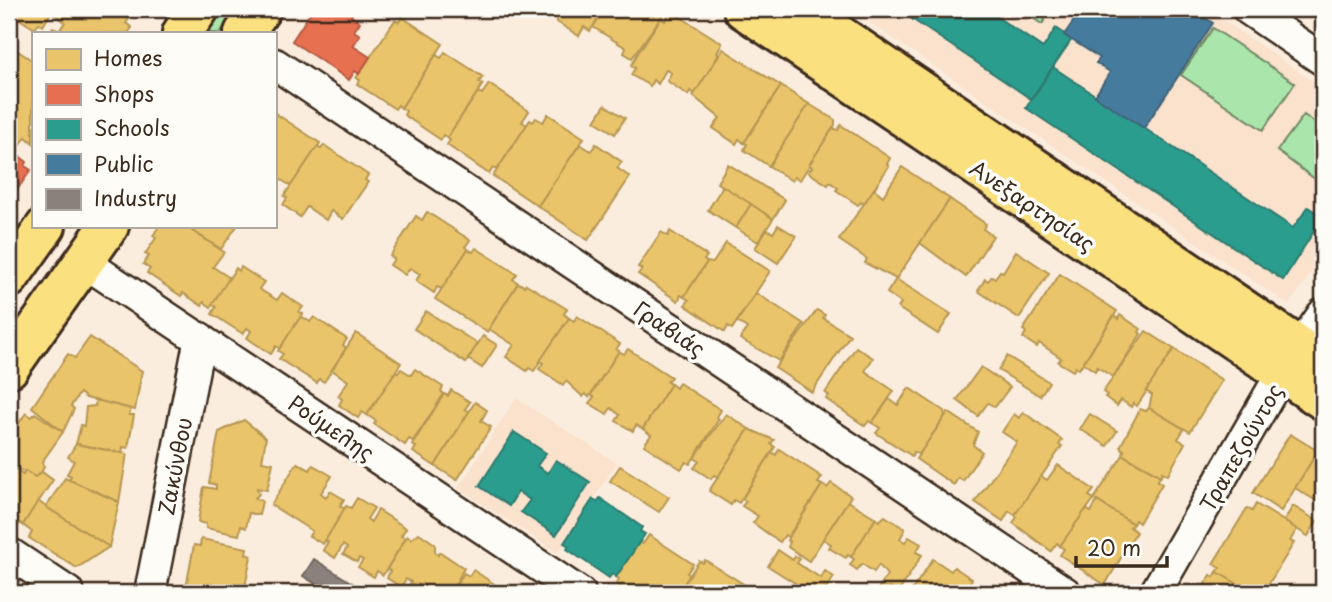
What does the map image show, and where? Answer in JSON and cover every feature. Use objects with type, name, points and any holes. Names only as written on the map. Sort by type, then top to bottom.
[{"type":"main road","points":[[245,32],[261,9]]},
{"type":"main road","name":"Ανεξαρτησίας","points":[[743,9],[1301,361]]},
{"type":"main road","name":"Ανεξαρτησίας","points":[[801,9],[1301,361],[1323,401]]},
{"type":"main road","points":[[9,278],[45,228]]},
{"type":"main road","points":[[9,369],[108,228]]},
{"type":"street","points":[[1248,9],[1323,60]]},
{"type":"street","name":"Γραβιάς","points":[[276,65],[1066,593]]},
{"type":"street","name":"Ρούμελης","points":[[84,262],[580,593]]},
{"type":"street","name":"Τραπεζούντος","points":[[1156,593],[1301,361],[1323,314]]},
{"type":"street","name":"Ζακύνθου","points":[[150,593],[200,338]]},
{"type":"street","points":[[9,553],[69,593]]},
{"type":"shaded area","points":[[849,9],[1207,9],[1323,88],[1323,256],[1289,305]]},
{"type":"shaded area","points":[[516,398],[617,463],[558,553],[458,488]]},
{"type":"green space","points":[[1019,9],[1052,9],[1042,24]]},
{"type":"green space","points":[[218,12],[229,20],[221,32],[204,32]]},
{"type":"green space","points":[[1213,28],[1295,83],[1263,130],[1181,75]]},
{"type":"green space","points":[[1304,115],[1323,129],[1323,185],[1277,151]]},
{"type":"building: Homes","points":[[9,9],[53,9],[43,26],[39,23],[35,29],[16,17],[12,23],[9,21]]},
{"type":"building: Homes","points":[[53,9],[113,9],[129,19],[126,23],[132,28],[129,32],[49,32],[53,27],[59,31],[65,22],[51,12]]},
{"type":"building: Homes","points":[[556,9],[605,9],[590,31],[584,27],[579,36],[557,22]]},
{"type":"building: Homes","points":[[605,9],[660,9],[665,12],[632,58],[624,53],[626,48],[593,27]]},
{"type":"building: Homes","points":[[671,11],[722,43],[717,53],[719,54],[695,94],[690,91],[688,95],[667,81],[671,73],[666,70],[658,84],[653,80],[650,86],[631,75],[635,68],[631,66],[638,53],[661,18],[665,21]]},
{"type":"building: Homes","points":[[402,17],[443,44],[401,108],[398,105],[395,109],[357,84],[360,80],[356,78],[395,20],[399,22]]},
{"type":"building: Homes","points":[[9,45],[32,60],[32,142],[26,137],[15,152],[9,148]]},
{"type":"building: Homes","points":[[723,49],[781,86],[744,143],[739,139],[736,144],[713,128],[720,118],[693,96]]},
{"type":"building: Homes","points":[[445,52],[483,77],[479,82],[483,84],[447,138],[443,135],[441,140],[404,115],[406,111],[401,108],[436,55],[441,58]]},
{"type":"building: Homes","points":[[489,84],[529,111],[522,122],[527,125],[497,170],[493,168],[489,174],[447,145],[450,140],[447,138],[478,92],[482,94]]},
{"type":"building: Homes","points":[[781,86],[809,104],[769,166],[744,150],[747,144],[744,143]]},
{"type":"building: Homes","points":[[809,104],[835,120],[835,125],[800,180],[795,177],[792,181],[769,166]]},
{"type":"building: Homes","points":[[605,105],[625,118],[615,134],[595,121]]},
{"type":"building: Homes","points":[[276,114],[320,143],[291,186],[276,177]]},
{"type":"building: Homes","points":[[548,114],[584,138],[538,206],[493,176],[530,120],[533,122],[536,118],[543,122]]},
{"type":"building: Homes","points":[[841,125],[890,158],[887,164],[889,166],[864,204],[861,202],[858,205],[836,190],[838,188],[830,182],[828,185],[808,172],[812,167],[809,165],[833,128],[838,130]]},
{"type":"building: Homes","points":[[580,144],[591,151],[596,144],[622,162],[617,168],[630,177],[588,240],[538,206]]},
{"type":"building: Homes","points":[[324,145],[368,175],[365,180],[368,182],[343,219],[331,211],[326,220],[307,207],[300,217],[283,205],[287,198],[284,196],[317,147],[321,149]]},
{"type":"building: Homes","points":[[728,164],[785,200],[773,219],[717,183]]},
{"type":"building: Homes","points":[[902,167],[950,199],[896,279],[865,263],[867,259],[839,240],[874,189],[883,196]]},
{"type":"building: Homes","points":[[723,186],[751,204],[736,228],[708,210]]},
{"type":"building: Homes","points":[[950,199],[986,224],[983,229],[993,236],[966,277],[920,243]]},
{"type":"building: Homes","points":[[751,204],[773,219],[758,242],[736,228]]},
{"type":"building: Homes","points":[[427,212],[470,240],[465,247],[468,249],[442,289],[437,287],[434,293],[416,281],[420,274],[410,268],[405,275],[390,265],[394,259],[390,256],[416,216],[422,220]]},
{"type":"building: Homes","points":[[778,225],[796,236],[778,263],[755,248],[767,229],[773,233]]},
{"type":"building: Homes","points":[[158,228],[188,228],[224,252],[213,267],[230,278],[211,307],[204,302],[202,306],[183,293],[181,296],[147,273],[150,269],[143,264],[149,256],[145,254],[156,238],[153,236]]},
{"type":"building: Homes","points":[[188,228],[236,228],[221,249]]},
{"type":"building: Homes","points":[[670,231],[707,256],[704,260],[707,262],[684,297],[681,295],[678,301],[638,274],[642,269],[638,267],[661,232],[668,236]]},
{"type":"building: Homes","points":[[726,243],[770,271],[732,329],[728,326],[725,332],[685,305],[689,300],[684,297],[707,262],[713,263]]},
{"type":"building: Homes","points":[[476,248],[517,274],[513,279],[518,283],[487,332],[435,299],[468,249],[473,252]]},
{"type":"building: Homes","points":[[1016,251],[1049,273],[1019,318],[978,291],[985,279],[988,281],[992,276],[995,278],[1000,271],[1003,272]]},
{"type":"building: Homes","points":[[241,267],[264,282],[259,289],[277,300],[282,293],[303,307],[299,312],[303,314],[280,349],[276,346],[271,354],[247,338],[251,331],[247,328],[243,334],[212,314],[216,307],[212,304],[236,268],[239,271]]},
{"type":"building: Homes","points":[[1060,274],[1117,311],[1079,369],[1076,367],[1073,371],[1058,362],[1061,358],[1039,343],[1037,347],[1023,338],[1026,332],[1023,330]]},
{"type":"building: Homes","points":[[896,279],[951,314],[938,334],[898,308],[901,303],[887,293]]},
{"type":"building: Homes","points":[[518,283],[524,286],[526,284],[567,309],[564,314],[569,318],[534,371],[529,368],[527,371],[506,357],[514,345],[489,329]]},
{"type":"building: Homes","points":[[756,293],[804,324],[779,361],[740,339],[747,328],[737,322]]},
{"type":"building: Homes","points":[[817,310],[825,315],[823,318],[850,335],[812,392],[775,368]]},
{"type":"building: Homes","points":[[426,311],[478,344],[466,363],[414,329]]},
{"type":"building: Homes","points":[[1120,315],[1141,329],[1141,334],[1113,377],[1097,367],[1095,371],[1083,363],[1114,316],[1118,319]]},
{"type":"building: Homes","points":[[301,316],[310,322],[314,317],[347,339],[343,345],[346,348],[324,382],[319,379],[317,383],[279,359],[283,354],[278,351]]},
{"type":"building: Homes","points":[[577,316],[620,344],[616,349],[619,351],[589,397],[585,394],[583,397],[566,381],[563,385],[539,369],[543,363],[540,361],[569,318],[574,321]]},
{"type":"building: Homes","points":[[1146,331],[1174,349],[1137,406],[1133,403],[1131,407],[1121,400],[1117,406],[1105,397],[1107,395],[1103,392]]},
{"type":"building: Homes","points":[[356,333],[401,363],[367,415],[362,412],[358,418],[339,405],[342,399],[338,396],[348,381],[332,370]]},
{"type":"building: Homes","points":[[483,336],[497,345],[482,368],[468,359]]},
{"type":"building: Homes","points":[[90,337],[142,371],[135,410],[86,398],[80,393],[71,406],[74,409],[63,432],[32,407],[68,354],[75,358]]},
{"type":"building: Homes","points":[[856,347],[873,358],[865,371],[894,391],[872,423],[869,421],[865,426],[826,399],[829,395],[825,393]]},
{"type":"building: Homes","points":[[628,349],[671,377],[667,382],[671,384],[643,429],[636,425],[633,431],[616,421],[620,415],[611,408],[607,414],[589,403],[594,397],[591,395],[619,351],[624,354]]},
{"type":"building: Homes","points":[[1174,349],[1222,380],[1190,432],[1149,408],[1152,395],[1146,391]]},
{"type":"building: Homes","points":[[1007,356],[1049,382],[1040,396],[998,370]]},
{"type":"building: Homes","points":[[981,367],[1010,387],[995,407],[988,403],[978,416],[957,400]]},
{"type":"building: Homes","points":[[401,369],[411,375],[415,369],[443,387],[441,391],[444,394],[413,441],[409,439],[405,445],[374,424],[376,421],[367,415],[396,371],[398,373]]},
{"type":"building: Homes","points":[[679,383],[721,410],[717,417],[719,419],[690,464],[686,462],[681,469],[644,445],[651,435],[643,429],[671,384],[676,388]]},
{"type":"building: Homes","points":[[909,388],[944,411],[945,416],[919,455],[914,452],[912,456],[876,433],[880,428],[872,423],[889,399],[898,405]]},
{"type":"building: Homes","points":[[451,390],[470,402],[465,409],[470,412],[435,466],[413,452],[416,447],[412,445],[444,394],[448,396]]},
{"type":"building: Homes","points":[[96,400],[131,409],[129,415],[134,415],[128,448],[123,447],[122,453],[76,444],[81,425],[84,426],[86,407],[95,406]]},
{"type":"building: Homes","points":[[475,402],[487,410],[481,421],[491,427],[457,480],[435,466]]},
{"type":"building: Homes","points":[[1149,408],[1184,429],[1178,439],[1185,443],[1168,475],[1162,472],[1161,476],[1123,455],[1124,450],[1120,447],[1140,409],[1146,411]]},
{"type":"building: Homes","points":[[948,412],[978,432],[973,445],[982,452],[963,481],[958,478],[954,485],[916,459]]},
{"type":"building: Homes","points":[[1023,412],[1062,440],[1059,445],[1062,446],[1015,515],[1009,511],[1003,521],[975,502],[1017,442],[1002,432],[1014,414],[1019,418]]},
{"type":"building: Homes","points":[[26,413],[32,417],[35,413],[63,432],[42,462],[44,467],[40,475],[35,477],[9,465],[12,446],[9,437]]},
{"type":"building: Homes","points":[[726,414],[749,429],[718,477],[714,475],[711,479],[694,468],[699,461],[694,458]]},
{"type":"building: Homes","points":[[1090,414],[1117,431],[1107,446],[1080,429]]},
{"type":"building: Homes","points":[[244,420],[266,438],[262,461],[273,463],[267,490],[257,488],[259,494],[255,498],[262,501],[259,515],[249,513],[246,528],[241,526],[239,535],[206,528],[206,524],[198,522],[204,487],[216,489],[216,485],[209,483],[219,432]]},
{"type":"building: Homes","points":[[749,429],[774,440],[771,444],[775,447],[739,503],[734,500],[731,505],[709,491]]},
{"type":"building: Homes","points":[[1290,434],[1318,451],[1281,511],[1253,493]]},
{"type":"building: Homes","points":[[76,444],[127,454],[119,502],[69,480],[71,476],[67,474],[74,461],[68,457]]},
{"type":"building: Homes","points":[[779,449],[822,477],[818,483],[822,485],[788,537],[785,535],[780,542],[753,523],[758,516],[742,506],[746,501],[742,499],[772,452],[776,455]]},
{"type":"building: Homes","points":[[1318,451],[1323,454],[1323,505],[1295,488]]},
{"type":"building: Homes","points":[[1123,455],[1161,476],[1157,481],[1162,484],[1139,523],[1135,520],[1133,524],[1094,499]]},
{"type":"building: Homes","points":[[297,463],[310,470],[313,465],[332,476],[321,493],[326,497],[330,491],[344,499],[340,506],[345,509],[323,544],[309,536],[312,531],[271,505]]},
{"type":"building: Homes","points":[[9,465],[23,475],[25,471],[35,477],[42,472],[53,480],[23,525],[20,523],[17,527],[9,522]]},
{"type":"building: Homes","points":[[1058,465],[1094,490],[1089,496],[1094,499],[1060,546],[1057,543],[1051,551],[1013,523],[1017,517],[1015,515],[1041,476],[1047,480]]},
{"type":"building: Homes","points":[[620,466],[669,497],[659,512],[610,481]]},
{"type":"building: Homes","points":[[65,478],[119,502],[109,547],[46,507]]},
{"type":"building: Homes","points":[[831,483],[851,496],[809,561],[788,547],[790,542],[787,540],[822,485],[827,488]]},
{"type":"building: Homes","points":[[357,498],[374,508],[367,519],[371,522],[378,510],[406,528],[401,536],[406,538],[383,575],[377,571],[374,577],[358,567],[363,560],[359,558],[357,562],[343,554],[347,548],[343,545],[335,558],[323,550],[328,542],[325,541],[346,506],[351,508]]},
{"type":"building: Homes","points":[[38,501],[109,547],[77,568],[29,538],[32,532],[23,525]]},
{"type":"building: Homes","points":[[848,501],[876,518],[851,557],[848,555],[846,558],[829,548],[831,544],[823,539]]},
{"type":"building: Homes","points":[[1097,501],[1133,524],[1130,527],[1136,532],[1105,585],[1060,555],[1064,549],[1060,546],[1086,509],[1091,512]]},
{"type":"building: Homes","points":[[1256,504],[1297,529],[1290,541],[1294,543],[1263,593],[1253,593],[1217,572],[1220,568],[1213,564],[1247,508],[1252,511]]},
{"type":"building: Homes","points":[[1293,506],[1317,521],[1308,536],[1284,521]]},
{"type":"building: Homes","points":[[885,516],[905,529],[900,539],[905,542],[909,537],[921,544],[916,552],[922,555],[898,593],[890,588],[887,593],[878,589],[887,575],[879,565],[874,572],[862,564],[857,570],[850,565],[854,559],[851,557],[876,518],[879,521]]},
{"type":"building: Homes","points":[[419,533],[435,544],[435,552],[438,555],[440,552],[464,568],[451,593],[412,592],[408,589],[411,582],[406,579],[401,587],[387,578],[390,571],[387,569],[406,538],[408,536],[411,539]]},
{"type":"building: Homes","points":[[649,535],[693,564],[687,573],[690,575],[678,593],[630,593],[616,584],[619,579],[616,577],[639,542],[643,544]]},
{"type":"building: Homes","points":[[201,539],[247,548],[246,554],[251,556],[244,593],[185,593],[194,545],[200,546]]},
{"type":"building: Homes","points":[[778,550],[793,560],[795,556],[800,559],[797,563],[821,578],[825,571],[834,577],[823,593],[811,593],[768,566]]},
{"type":"building: Homes","points":[[933,559],[951,571],[954,567],[972,579],[969,584],[974,588],[970,593],[910,593]]},
{"type":"building: Homes","points":[[705,560],[750,588],[747,593],[678,593],[699,561],[703,563]]},
{"type":"building: Homes","points":[[473,570],[508,593],[451,593],[464,573],[469,576]]},
{"type":"building: Homes","points":[[1217,572],[1251,593],[1199,593],[1211,575],[1214,577]]},
{"type":"building: Homes","points":[[980,584],[995,593],[970,593]]},
{"type":"building: Shops","points":[[313,9],[355,9],[351,16],[360,22],[354,31],[360,35],[353,46],[370,57],[359,74],[355,71],[349,80],[292,41]]},
{"type":"building: Shops","points":[[9,148],[27,162],[25,166],[31,170],[9,201]]},
{"type":"building: Schools","points":[[897,9],[985,9],[1043,48],[1056,28],[1072,39],[1031,99]]},
{"type":"building: Schools","points":[[1053,67],[1293,228],[1308,207],[1323,217],[1283,280],[1026,108]]},
{"type":"building: Schools","points":[[514,432],[546,453],[537,466],[548,473],[556,460],[590,482],[556,535],[521,512],[530,500],[518,492],[509,506],[479,486]]},
{"type":"building: Schools","points":[[600,498],[642,527],[640,531],[645,534],[616,577],[612,574],[609,578],[567,549],[569,546],[564,543],[593,499],[597,502]]},
{"type":"building: Public","points":[[1082,9],[1191,9],[1213,23],[1144,128],[1095,96],[1110,72],[1096,63],[1100,58],[1064,35]]},
{"type":"building: Industry","points":[[314,559],[368,593],[330,593],[303,576]]},
{"type":"building: Industry","points":[[296,587],[307,593],[292,593]]}]
